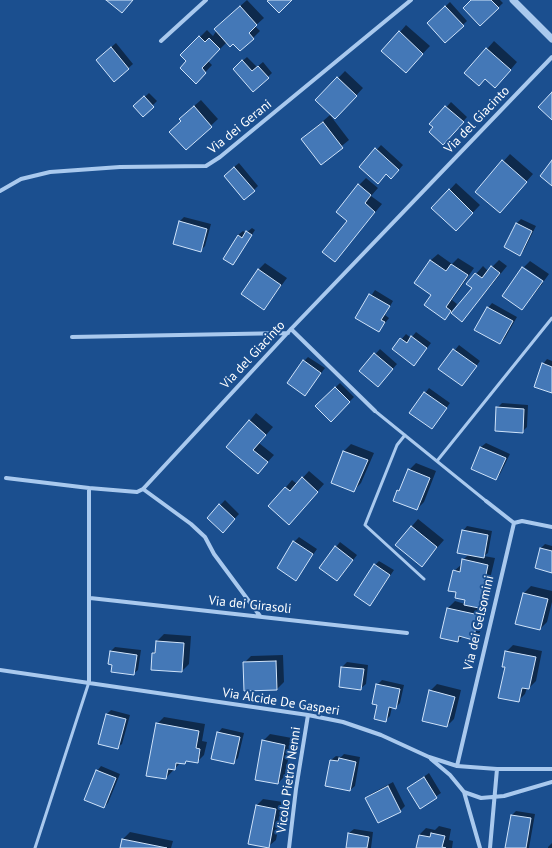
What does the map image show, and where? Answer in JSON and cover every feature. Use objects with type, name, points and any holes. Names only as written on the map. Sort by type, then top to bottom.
[{"type":"street","points":[[161,41],[206,0]]},
{"type":"street","name":"Via dei Gerani","points":[[0,191],[21,179],[50,172],[120,167],[206,166],[220,157],[412,0]]},
{"type":"street","points":[[513,0],[552,39]]},
{"type":"street","name":"Via del Giacinto","points":[[143,489],[289,331],[552,56]]},
{"type":"street","points":[[72,338],[289,331],[375,411]]},
{"type":"street","points":[[6,478],[137,492],[143,489],[191,524],[205,537],[214,554],[260,616]]},
{"type":"street","points":[[89,488],[89,682]]},
{"type":"street","points":[[486,501],[514,523],[522,521],[552,527]]},
{"type":"street","name":"Via dei Gelsomini","points":[[457,766],[514,523]]},
{"type":"street","name":"Via dei Girasoli","points":[[90,598],[407,633]]},
{"type":"street","name":"Via Alcide De Gasperi","points":[[0,670],[308,715],[343,722],[381,735],[429,757],[457,766],[497,769],[552,768]]},
{"type":"street","name":"Vicolo Pietro Nenni","points":[[289,848],[296,789],[308,715]]},
{"type":"street","points":[[429,757],[450,776],[464,792],[480,848]]},
{"type":"street","points":[[490,848],[497,769]]},
{"type":"street","points":[[464,792],[481,798],[504,796],[552,782]]},
{"type":"lane","points":[[437,461],[552,318]]},
{"type":"lane","points":[[375,411],[486,501]]},
{"type":"lane","points":[[404,435],[397,445],[365,525],[424,579]]},
{"type":"lane","points":[[35,848],[89,682]]},
{"type":"building","points":[[106,0],[133,0],[122,13]]},
{"type":"building","points":[[292,0],[279,13],[267,1]]},
{"type":"building","points":[[471,0],[491,0],[499,8],[480,26],[463,8]]},
{"type":"building","points":[[240,6],[257,25],[249,33],[254,39],[240,51],[233,44],[230,47],[214,29]]},
{"type":"building","points":[[445,6],[464,26],[445,43],[427,23]]},
{"type":"building","points":[[399,31],[423,54],[406,73],[381,51]]},
{"type":"building","points":[[199,36],[205,42],[209,38],[220,49],[202,68],[206,73],[196,84],[180,68],[186,61],[180,55]]},
{"type":"building","points":[[111,47],[129,69],[114,82],[96,60]]},
{"type":"building","points":[[486,48],[511,70],[495,88],[485,79],[479,86],[464,73]]},
{"type":"building","points":[[242,60],[252,71],[258,66],[269,78],[253,92],[233,69]]},
{"type":"building","points":[[337,77],[357,96],[335,119],[315,100]]},
{"type":"building","points":[[552,92],[552,120],[538,107]]},
{"type":"building","points":[[144,96],[154,107],[143,117],[133,106]]},
{"type":"building","points":[[194,106],[212,127],[186,150],[169,132],[181,121],[179,119]]},
{"type":"building","points":[[445,106],[464,122],[443,145],[429,132],[433,127],[429,124]]},
{"type":"building","points":[[323,122],[343,148],[321,165],[301,139]]},
{"type":"building","points":[[375,148],[399,170],[391,179],[386,174],[378,184],[359,167]]},
{"type":"building","points":[[502,160],[527,182],[500,213],[475,192]]},
{"type":"building","points":[[552,160],[552,186],[540,176]]},
{"type":"building","points":[[234,167],[255,191],[244,200],[224,176]]},
{"type":"building","points":[[358,184],[371,195],[365,203],[375,212],[335,262],[322,252],[347,221],[336,212]]},
{"type":"building","points":[[449,189],[473,213],[456,231],[431,208]]},
{"type":"building","points":[[179,221],[207,229],[201,252],[173,244]]},
{"type":"building","points":[[516,223],[532,231],[520,256],[504,247]]},
{"type":"building","points":[[246,231],[252,235],[233,265],[223,259],[238,235],[242,238]]},
{"type":"building","points":[[430,260],[446,271],[451,264],[468,275],[446,307],[451,311],[445,320],[424,305],[431,295],[414,283]]},
{"type":"building","points":[[491,266],[500,273],[462,322],[451,313],[472,288],[466,284],[475,273],[482,278]]},
{"type":"building","points":[[522,267],[543,281],[522,310],[502,296]]},
{"type":"building","points":[[258,269],[281,285],[264,310],[241,294]]},
{"type":"building","points":[[369,294],[390,306],[381,320],[385,322],[379,332],[355,318]]},
{"type":"building","points":[[487,307],[513,321],[500,344],[474,330]]},
{"type":"building","points":[[411,336],[427,348],[414,366],[392,349],[400,338],[407,343]]},
{"type":"building","points":[[453,349],[477,366],[462,386],[438,369]]},
{"type":"building","points":[[374,353],[393,369],[378,387],[359,371]]},
{"type":"building","points":[[303,360],[321,373],[305,396],[287,383]]},
{"type":"building","points":[[542,363],[552,367],[552,393],[534,387]]},
{"type":"building","points":[[335,387],[350,402],[331,422],[315,406]]},
{"type":"building","points":[[424,392],[447,408],[432,429],[409,413]]},
{"type":"building","points":[[496,407],[524,409],[523,433],[495,431]]},
{"type":"building","points":[[249,420],[266,435],[253,450],[268,462],[258,474],[226,447]]},
{"type":"building","points":[[480,447],[506,458],[496,480],[471,469]]},
{"type":"building","points":[[343,451],[368,460],[354,492],[331,483]]},
{"type":"building","points":[[408,469],[430,478],[417,510],[393,501]]},
{"type":"building","points":[[302,477],[318,492],[289,525],[268,506],[285,487],[290,491]]},
{"type":"building","points":[[219,504],[235,519],[223,533],[207,518]]},
{"type":"building","points":[[411,526],[437,547],[422,567],[395,545]]},
{"type":"building","points":[[462,530],[488,535],[484,558],[457,553]]},
{"type":"building","points":[[293,541],[313,554],[296,581],[277,568]]},
{"type":"building","points":[[335,546],[353,560],[337,581],[319,568]]},
{"type":"building","points":[[540,548],[552,551],[552,573],[535,568]]},
{"type":"building","points":[[462,559],[488,565],[479,608],[464,605],[465,600],[455,598],[456,592],[448,591],[453,570],[460,572]]},
{"type":"building","points":[[374,564],[390,575],[370,606],[354,595]]},
{"type":"building","points":[[523,593],[548,599],[540,630],[515,624]]},
{"type":"building","points":[[447,608],[479,615],[473,640],[459,636],[458,642],[440,638]]},
{"type":"building","points":[[156,641],[184,643],[182,672],[151,670],[152,653],[155,653]]},
{"type":"building","points":[[110,651],[137,655],[134,675],[111,672],[112,665],[108,664]]},
{"type":"building","points":[[505,651],[536,657],[529,689],[522,688],[519,702],[498,698],[505,667],[502,667]]},
{"type":"building","points":[[276,661],[277,690],[244,691],[243,662]]},
{"type":"building","points":[[341,667],[364,669],[361,690],[339,687]]},
{"type":"building","points":[[376,684],[400,689],[396,709],[389,707],[386,722],[374,719],[377,705],[372,704]]},
{"type":"building","points":[[429,690],[455,697],[447,727],[422,721]]},
{"type":"building","points":[[106,714],[126,719],[118,749],[98,744]]},
{"type":"building","points":[[156,723],[199,731],[196,748],[200,749],[198,763],[186,761],[185,764],[176,763],[175,770],[168,769],[166,779],[146,776]]},
{"type":"building","points":[[217,732],[240,737],[234,764],[211,759]]},
{"type":"building","points":[[262,740],[285,745],[278,784],[255,780]]},
{"type":"building","points":[[339,758],[356,762],[350,791],[325,786],[330,760],[338,761]]},
{"type":"building","points":[[96,770],[116,778],[104,808],[84,800]]},
{"type":"building","points":[[424,777],[437,798],[420,809],[407,788]]},
{"type":"building","points":[[388,786],[401,812],[378,823],[365,798]]},
{"type":"building","points":[[256,805],[276,809],[269,848],[248,844]]},
{"type":"building","points":[[511,815],[531,818],[526,848],[505,848]]},
{"type":"building","points":[[348,833],[369,837],[367,848],[346,848]]},
{"type":"building","points":[[431,833],[445,836],[442,847],[446,848],[416,848],[419,835],[430,837]]},
{"type":"building","points":[[122,839],[167,848],[120,848]]}]
